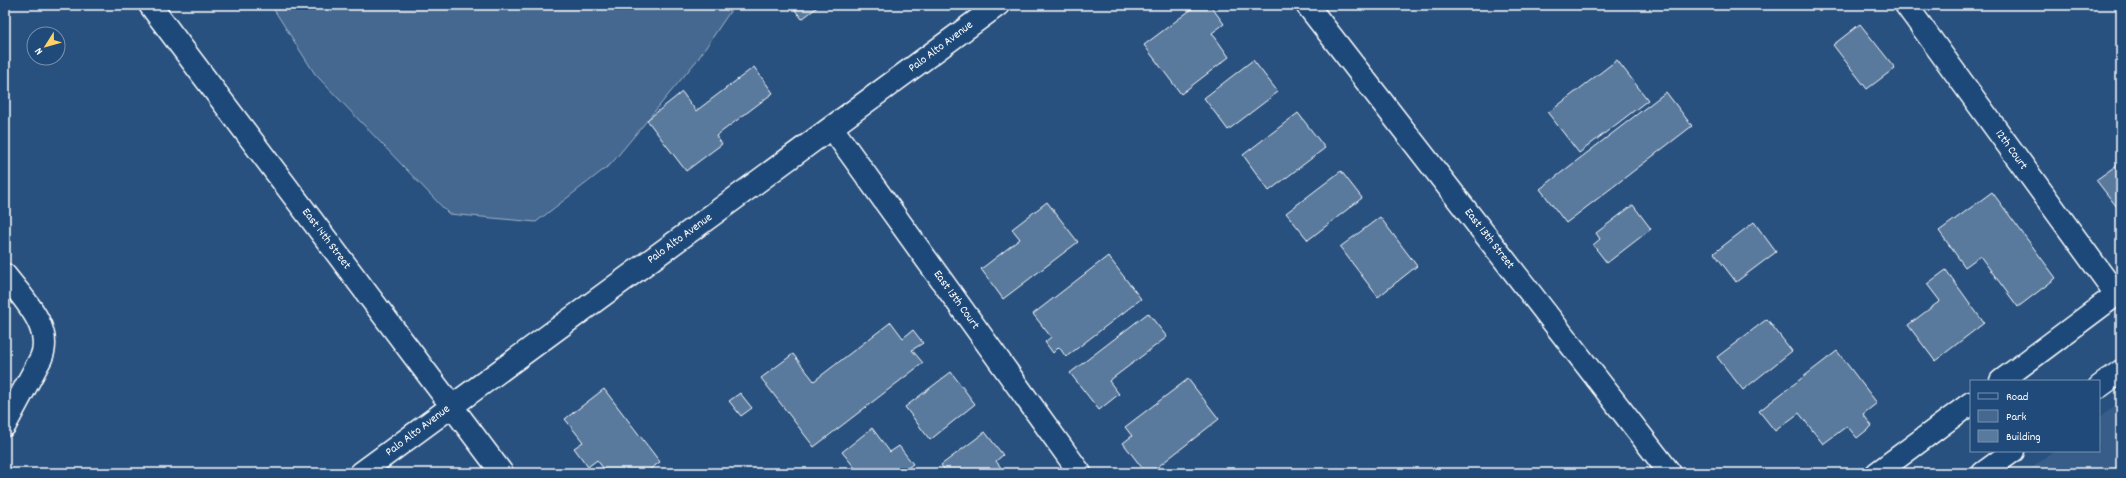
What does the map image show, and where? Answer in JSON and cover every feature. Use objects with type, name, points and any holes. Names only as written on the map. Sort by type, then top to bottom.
[{"type":"street","name":"East 14th Street","points":[[150,5],[502,473]]},
{"type":"street","name":"Palo Alto Avenue","points":[[361,473],[998,5]]},
{"type":"street","name":"East 13th Street","points":[[1307,5],[1670,473]]},
{"type":"street","name":"12th Court","points":[[1906,5],[2118,292]]},
{"type":"street","name":"East 13th Court","points":[[832,128],[1080,473]]},
{"type":"street","points":[[5,275],[37,318],[44,346],[41,358],[5,425]]},
{"type":"street","points":[[2002,380],[2118,292]]},
{"type":"street","points":[[2100,386],[2121,371]]},
{"type":"street","points":[[1877,473],[1970,404]]},
{"type":"street","points":[[1983,473],[2012,452]]},
{"type":"shaded area","points":[[2121,401],[2121,473],[2025,473],[2053,452],[2100,452],[2100,417]]},
{"type":"green space","points":[[271,5],[732,5],[733,7],[698,59],[611,164],[536,222],[449,214],[315,74]]},
{"type":"building","points":[[791,5],[820,5],[802,19]]},
{"type":"building","points":[[1197,5],[1210,5],[1224,24],[1212,33],[1229,57],[1181,94],[1144,45]]},
{"type":"building","points":[[1860,24],[1895,68],[1867,89],[1833,45]]},
{"type":"building","points":[[1253,60],[1278,92],[1228,130],[1204,98]]},
{"type":"building","points":[[1617,60],[1648,100],[1579,153],[1548,113]]},
{"type":"building","points":[[754,67],[773,93],[716,136],[722,144],[686,171],[647,120],[682,92],[696,111]]},
{"type":"building","points":[[1666,92],[1692,126],[1566,223],[1540,189]]},
{"type":"building","points":[[1298,113],[1325,148],[1269,191],[1243,155]]},
{"type":"building","points":[[2121,162],[2121,211],[2120,211],[2096,180]]},
{"type":"building","points":[[1341,171],[1362,198],[1308,240],[1286,213]]},
{"type":"building","points":[[1992,192],[2056,278],[2018,307],[1980,256],[1965,267],[1939,231]]},
{"type":"building","points":[[1047,202],[1078,242],[1003,299],[981,269],[1020,239],[1012,229]]},
{"type":"building","points":[[1633,205],[1651,229],[1607,263],[1593,245],[1600,239],[1596,233]]},
{"type":"building","points":[[1380,217],[1417,266],[1378,297],[1340,247]]},
{"type":"building","points":[[1754,222],[1776,252],[1736,282],[1714,253]]},
{"type":"building","points":[[1108,256],[1141,299],[1066,357],[1059,347],[1053,353],[1045,342],[1051,337],[1033,314]]},
{"type":"building","points":[[1946,270],[1984,323],[1935,361],[1908,325],[1940,301],[1927,284]]},
{"type":"building","points":[[1148,313],[1167,337],[1109,381],[1119,394],[1099,410],[1070,373]]},
{"type":"building","points":[[1767,319],[1792,351],[1743,390],[1717,357]]},
{"type":"building","points":[[891,322],[903,338],[913,330],[923,343],[912,350],[923,363],[814,447],[761,378],[793,354],[814,381]]},
{"type":"building","points":[[1837,351],[1877,403],[1863,414],[1872,426],[1857,438],[1847,426],[1823,444],[1799,413],[1775,431],[1759,411]]},
{"type":"building","points":[[951,372],[975,404],[930,440],[905,407]]},
{"type":"building","points":[[1188,379],[1219,419],[1150,473],[1146,473],[1123,443],[1132,436],[1125,427]]},
{"type":"building","points":[[604,389],[660,462],[645,473],[607,473],[597,460],[588,467],[574,448],[583,442],[565,419]]},
{"type":"building","points":[[740,393],[752,408],[741,416],[729,401]]},
{"type":"building","points":[[872,428],[890,452],[899,446],[913,464],[901,473],[859,473],[842,452]]},
{"type":"building","points":[[985,432],[1003,455],[996,461],[1005,473],[947,473],[941,465]]}]
